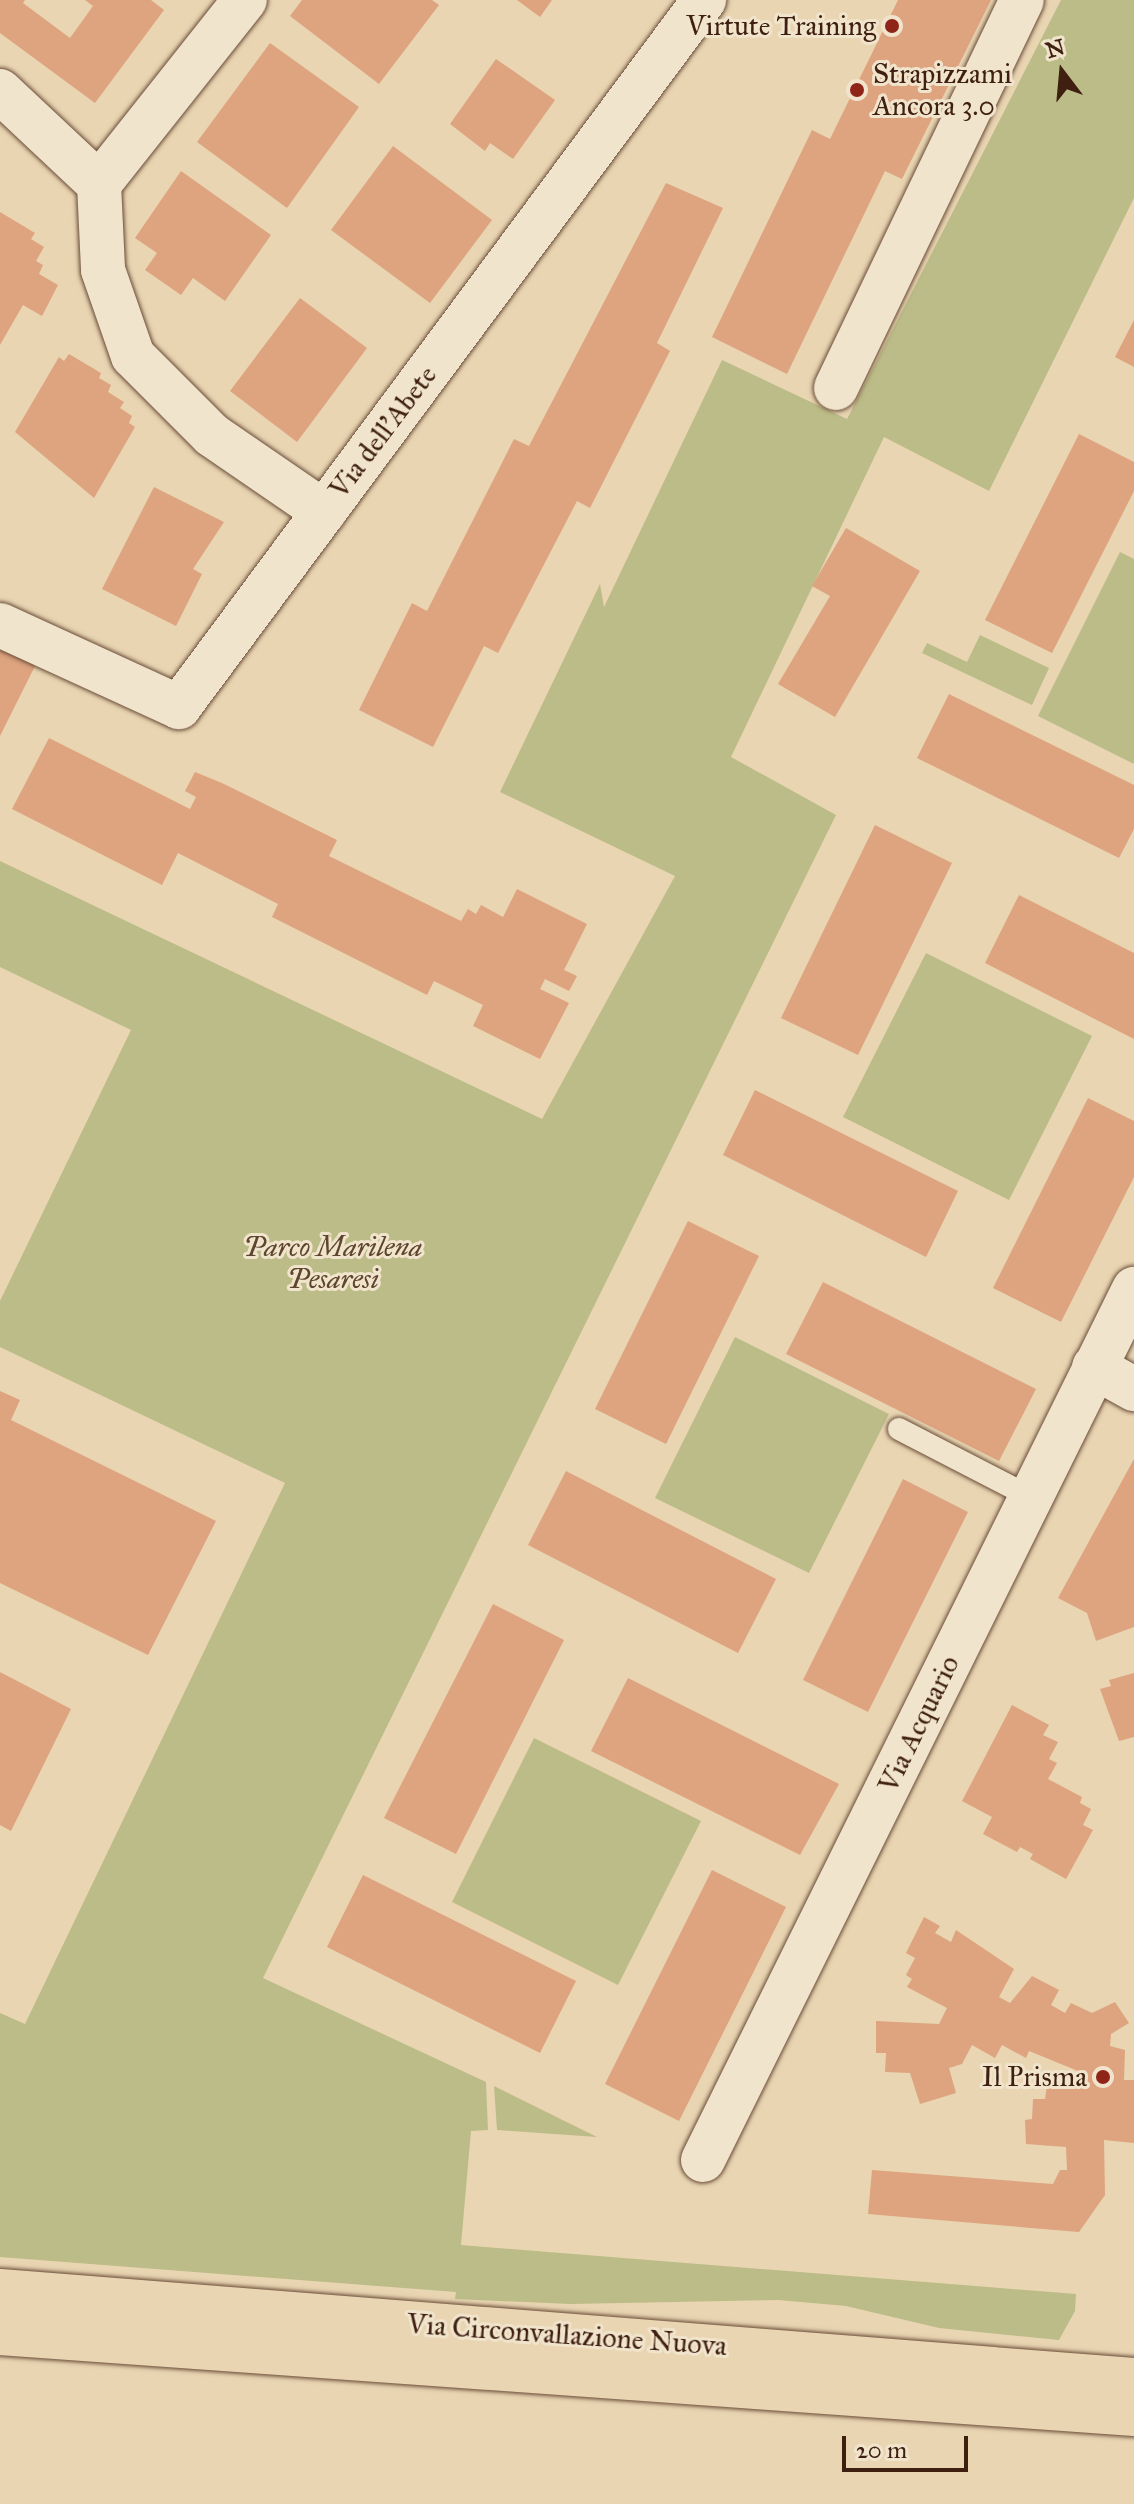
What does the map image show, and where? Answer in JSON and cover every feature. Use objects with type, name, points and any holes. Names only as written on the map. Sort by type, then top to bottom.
[{"type":"main road","name":"Via Circonvallazione Nuova","points":[[0,2291],[1134,2380]]},
{"type":"main road","name":"Via Circonvallazione Nuova","points":[[0,2333],[1134,2414]]},
{"type":"street","name":"Via dell'Abete","points":[[0,625],[179,707],[704,0]]},
{"type":"street","points":[[836,388],[1022,0]]},
{"type":"street","points":[[242,1],[99,184],[103,270],[133,356],[212,435],[324,512]]},
{"type":"street","points":[[0,91],[99,184]]},
{"type":"street","name":"Via Acquario","points":[[703,2160],[1134,1289]]},
{"type":"street","points":[[1094,1367],[1134,1389]]},
{"type":"lane","points":[[899,1429],[1031,1497]]},
{"type":"green space","name":"Parco Marilena Pesaresi","points":[[1061,0],[1134,0],[1134,198],[989,491],[884,437],[731,757],[836,815],[263,1978],[486,2082],[488,2130],[471,2131],[461,2245],[1076,2294],[1075,2311],[1059,2340],[939,2328],[846,2306],[778,2300],[570,2304],[455,2299],[456,2292],[0,2257],[0,2013],[25,2024],[285,1483],[0,1347],[0,1301],[131,1030],[0,967],[0,861],[542,1119],[675,876],[500,792],[600,584],[604,607],[722,360],[847,419]]},
{"type":"green space","points":[[1120,552],[1134,559],[1134,764],[1038,716]]},
{"type":"green space","points":[[980,635],[1049,668],[1032,705],[922,653],[927,643],[967,662]]},
{"type":"green space","points":[[926,953],[1092,1036],[1009,1200],[843,1117]]},
{"type":"green space","points":[[735,1337],[889,1414],[809,1573],[655,1498]]},
{"type":"green space","points":[[534,1738],[701,1821],[618,1985],[452,1902]]},
{"type":"green space","points":[[494,2086],[597,2137],[497,2130]]},
{"type":"building","points":[[0,0],[25,0],[23,3],[70,38],[93,6],[85,0],[151,0],[164,10],[95,103],[0,33]]},
{"type":"building","points":[[302,0],[432,0],[439,5],[379,84],[290,16]]},
{"type":"building","points":[[517,0],[552,0],[540,17]]},
{"type":"building","points":[[898,0],[991,0],[902,179],[885,171],[787,374],[712,337],[812,130],[830,139]]},
{"type":"building","points":[[270,43],[359,107],[287,208],[197,142]]},
{"type":"building","points":[[496,59],[555,100],[513,159],[490,143],[485,151],[450,124]]},
{"type":"building","points":[[393,146],[492,220],[430,303],[331,230]]},
{"type":"building","points":[[181,171],[271,235],[225,301],[193,278],[181,295],[145,270],[157,253],[135,238]]},
{"type":"building","points":[[666,183],[723,208],[657,343],[670,351],[590,508],[577,501],[498,653],[484,646],[433,747],[359,710],[412,603],[427,611],[514,439],[529,446]]},
{"type":"building","points":[[0,212],[35,233],[31,239],[44,247],[36,261],[43,265],[39,274],[58,285],[42,316],[23,305],[0,345]]},
{"type":"building","points":[[300,298],[367,348],[297,442],[230,391]]},
{"type":"building","points":[[1134,320],[1134,367],[1115,357]]},
{"type":"building","points":[[69,354],[101,373],[99,378],[111,385],[108,392],[124,402],[120,408],[132,416],[129,423],[135,427],[94,498],[15,432],[59,357],[64,361]]},
{"type":"building","points":[[1079,434],[1134,462],[1134,491],[1052,653],[985,620]]},
{"type":"building","points":[[154,487],[224,522],[193,569],[202,574],[176,626],[102,589]]},
{"type":"building","points":[[846,528],[920,571],[835,717],[778,684],[830,596],[812,586]]},
{"type":"building","points":[[0,647],[36,664],[0,736]]},
{"type":"building","points":[[949,694],[1134,785],[1134,829],[1119,858],[917,758]]},
{"type":"building","points":[[49,738],[190,809],[196,797],[185,791],[195,772],[222,783],[337,840],[329,856],[461,921],[468,909],[476,914],[481,905],[503,917],[517,889],[587,924],[564,970],[577,976],[569,991],[545,979],[540,989],[569,1003],[540,1059],[473,1026],[483,1005],[434,981],[427,995],[272,917],[278,904],[178,853],[162,885],[12,809]]},
{"type":"building","points":[[875,825],[952,863],[858,1055],[781,1018]]},
{"type":"building","points":[[1019,895],[1134,953],[1134,1039],[985,963]]},
{"type":"building","points":[[755,1090],[958,1191],[926,1257],[723,1155]]},
{"type":"building","points":[[1088,1098],[1134,1121],[1134,1177],[1061,1322],[993,1288]]},
{"type":"building","points":[[688,1221],[759,1256],[666,1444],[595,1409]]},
{"type":"building","points":[[823,1282],[1036,1389],[999,1461],[786,1354]]},
{"type":"building","points":[[0,1391],[20,1400],[11,1420],[216,1521],[148,1655],[0,1583]]},
{"type":"building","points":[[1134,1459],[1134,1627],[1096,1641],[1087,1613],[1058,1598]]},
{"type":"building","points":[[566,1471],[776,1579],[738,1653],[528,1545]]},
{"type":"building","points":[[903,1479],[968,1512],[868,1712],[803,1680]]},
{"type":"building","points":[[493,1604],[564,1640],[456,1854],[384,1818]]},
{"type":"building","points":[[0,1672],[71,1709],[11,1831],[0,1825]]},
{"type":"building","points":[[1134,1673],[1134,1737],[1119,1741],[1100,1689],[1111,1686],[1109,1680]]},
{"type":"building","points":[[628,1678],[839,1784],[800,1855],[591,1751]]},
{"type":"building","points":[[1012,1705],[1049,1725],[1043,1735],[1058,1742],[1049,1759],[1057,1763],[1048,1779],[1082,1797],[1080,1803],[1091,1809],[1083,1825],[1093,1830],[1066,1879],[1030,1859],[1033,1854],[1020,1847],[1017,1852],[983,1834],[992,1817],[962,1801]]},
{"type":"building","points":[[712,1870],[786,1907],[679,2121],[605,2084]]},
{"type":"building","points":[[363,1875],[576,1981],[540,2053],[327,1947]]},
{"type":"building","name":"Il Prisma","points":[[924,1917],[940,1926],[935,1933],[951,1942],[956,1930],[1014,1969],[999,1997],[1010,2003],[1032,1976],[1059,1990],[1051,2005],[1065,2013],[1071,2003],[1092,2013],[1115,2002],[1129,2023],[1111,2034],[1110,2046],[1125,2050],[1124,2080],[1134,2080],[1134,2143],[1104,2140],[1105,2195],[1079,2232],[868,2214],[872,2170],[1053,2184],[1060,2170],[1067,2170],[1066,2147],[1026,2144],[1025,2120],[1032,2119],[1033,2099],[1045,2099],[1047,2086],[1082,2088],[1083,2073],[1029,2051],[1026,2058],[1002,2045],[995,2058],[972,2045],[962,2064],[949,2068],[956,2093],[920,2104],[910,2073],[885,2072],[886,2053],[876,2053],[876,2021],[939,2024],[947,2008],[907,1987],[912,1979],[906,1975],[915,1958],[906,1953]]},
{"type":"place","name":"Virtute Training","points":[[892,26]]},
{"type":"place","name":"Strapizzami Ancora 3.0","points":[[857,90]]},
{"type":"place","name":"Il Prisma","points":[[1103,2077]]}]
